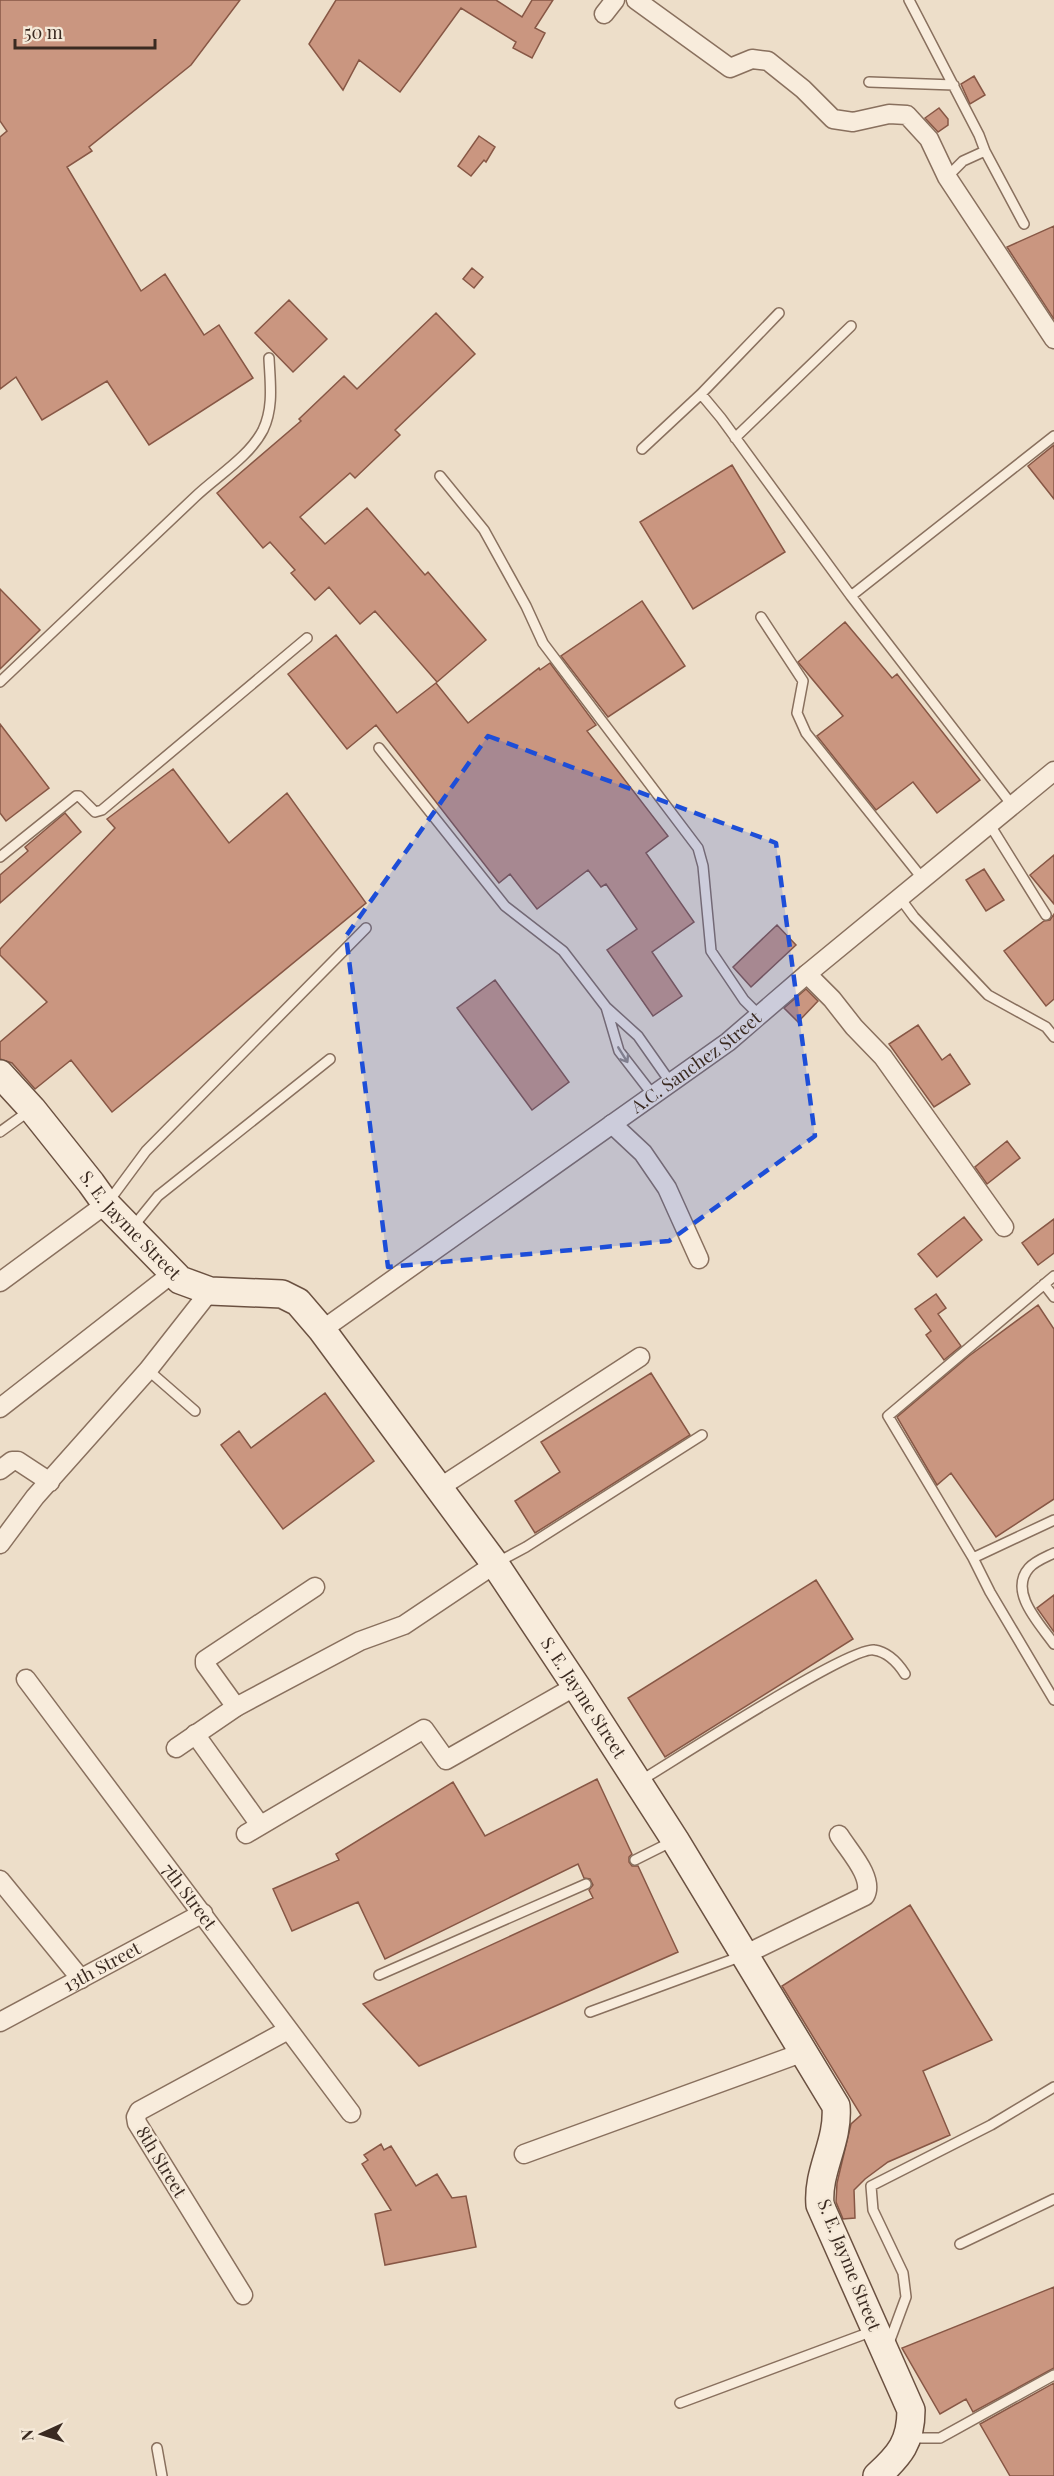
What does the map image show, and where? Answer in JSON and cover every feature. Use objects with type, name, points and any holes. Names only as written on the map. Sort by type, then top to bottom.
[{"type":"street","points":[[636,0],[730,68],[752,59],[768,61],[803,89],[833,119],[853,122],[889,114],[907,115],[929,139],[947,177],[1054,339]]},
{"type":"street","name":"A.C. Sanchez Street","points":[[322,1330],[728,1042],[922,878],[1054,771]]},
{"type":"street","points":[[807,974],[883,1057],[1004,1227]]},
{"type":"street","name":"S. E. Jayme Street","points":[[0,1074],[32,1109],[106,1204],[180,1280],[210,1291],[282,1294],[298,1302],[322,1330],[495,1564],[675,1840],[830,2093],[837,2113],[835,2139],[819,2188],[820,2205],[911,2410],[911,2429],[902,2450],[877,2476]]},
{"type":"street","points":[[612,1124],[643,1153],[667,1188],[699,1259]]},
{"type":"street","points":[[0,1282],[106,1204]]},
{"type":"street","points":[[0,1408],[173,1273]]},
{"type":"street","points":[[0,1544],[35,1497],[148,1370],[210,1291]]},
{"type":"street","points":[[439,1488],[640,1357]]},
{"type":"street","points":[[0,1470],[12,1461],[18,1461],[50,1482]]},
{"type":"street","points":[[176,1748],[236,1707],[360,1641],[404,1625],[495,1564]]},
{"type":"street","points":[[236,1707],[205,1664],[206,1660],[315,1587]]},
{"type":"street","name":"7th Street","points":[[26,1679],[351,2113]]},
{"type":"street","points":[[195,1734],[253,1829],[424,1729],[446,1760],[576,1686]]},
{"type":"street","points":[[744,1955],[865,1896],[868,1890],[866,1878],[838,1834]]},
{"type":"street","points":[[0,1880],[81,1979]]},
{"type":"street","name":"13th Street","points":[[0,2022],[203,1913]]},
{"type":"street","name":"8th Street","points":[[243,2295],[137,2123],[136,2117],[139,2111],[288,2030]]},
{"type":"street","points":[[524,2154],[804,2052]]},
{"type":"lane","points":[[909,0],[1024,224]]},
{"type":"lane","points":[[869,82],[954,85]]},
{"type":"lane","points":[[947,177],[963,161],[985,151]]},
{"type":"lane","points":[[642,449],[701,394],[779,313]]},
{"type":"lane","points":[[735,438],[851,326]]},
{"type":"lane","points":[[0,682],[252,446],[264,428],[269,412],[271,392],[269,358]]},
{"type":"lane","points":[[701,394],[851,596],[1012,805]]},
{"type":"lane","points":[[851,596],[1054,436]]},
{"type":"lane","points":[[440,476],[484,530],[526,606],[543,644],[698,848],[703,866],[711,951],[744,1000],[759,1015]]},
{"type":"lane","points":[[760,617],[803,681],[797,713],[807,733],[922,878]]},
{"type":"lane","points":[[0,857],[76,796],[79,796],[95,812],[102,810],[308,638]]},
{"type":"lane","points":[[379,748],[505,906],[563,951],[606,1007],[638,1036],[671,1083]]},
{"type":"lane","points":[[990,825],[1046,915]]},
{"type":"lane","points":[[900,898],[914,917],[988,995],[1046,1027],[1054,1038]]},
{"type":"lane","points":[[106,1204],[146,1151],[366,928]]},
{"type":"lane","points":[[606,1007],[619,1051],[653,1095]]},
{"type":"lane","points":[[130,1229],[158,1196],[330,1059]]},
{"type":"lane","points":[[0,1132],[32,1109]]},
{"type":"lane","points":[[1054,1276],[888,1416],[1054,1700]]},
{"type":"lane","points":[[1044,1284],[1054,1297]]},
{"type":"lane","points":[[148,1370],[195,1411]]},
{"type":"lane","points":[[495,1564],[526,1547],[702,1435]]},
{"type":"lane","points":[[973,1558],[1054,1520]]},
{"type":"lane","points":[[1054,1553],[1030,1566],[1023,1577],[1022,1591],[1025,1602],[1054,1644]]},
{"type":"lane","points":[[638,1783],[817,1673],[859,1652],[873,1649],[885,1654],[897,1662],[905,1674]]},
{"type":"lane","points":[[635,1860],[675,1840]]},
{"type":"lane","points":[[379,1975],[586,1884]]},
{"type":"lane","points":[[590,2012],[744,1955]]},
{"type":"lane","points":[[680,2403],[880,2341],[906,2297],[903,2273],[873,2210],[871,2186],[991,2125],[1054,2087]]},
{"type":"lane","points":[[960,2244],[1054,2199]]},
{"type":"lane","points":[[907,2438],[940,2438],[1054,2374]]},
{"type":"lane","points":[[157,2448],[162,2476]]},
{"type":"highlighted area","points":[[488,736],[776,843],[815,1136],[669,1241],[388,1267],[346,936]]},
{"type":"building","points":[[0,0],[240,0],[191,65],[89,147],[92,151],[67,167],[141,291],[165,274],[204,335],[219,325],[253,378],[149,445],[107,381],[42,420],[16,377],[0,389],[0,137],[7,131],[0,121]]},
{"type":"building","points":[[336,0],[496,0],[522,17],[532,0],[553,0],[535,28],[545,33],[532,58],[513,48],[516,42],[461,8],[400,92],[359,60],[343,90],[309,44]]},
{"type":"building","points":[[974,76],[985,95],[970,104],[961,84]]},
{"type":"building","points":[[939,108],[948,119],[948,125],[938,132],[925,118]]},
{"type":"building","points":[[479,136],[495,147],[486,162],[484,160],[471,176],[458,166]]},
{"type":"building","points":[[1054,226],[1054,319],[1007,247]]},
{"type":"building","points":[[472,268],[483,277],[474,288],[463,279]]},
{"type":"building","points":[[289,300],[327,339],[293,372],[255,333]]},
{"type":"building","points":[[436,313],[475,354],[395,430],[400,435],[355,478],[350,473],[300,517],[325,544],[367,508],[425,575],[428,572],[486,640],[437,682],[375,611],[360,624],[329,587],[315,600],[291,573],[295,570],[270,542],[263,548],[217,493],[301,421],[299,419],[344,376],[357,389]]},
{"type":"building","points":[[1054,445],[1054,499],[1028,466]]},
{"type":"building","points":[[732,465],[785,552],[693,609],[640,522]]},
{"type":"building","points":[[0,589],[40,630],[0,669]]},
{"type":"building","points":[[642,601],[685,666],[608,717],[561,656]]},
{"type":"building","points":[[845,622],[892,678],[897,674],[980,780],[937,813],[913,782],[876,810],[817,736],[843,716],[798,662]]},
{"type":"building","points":[[336,635],[397,713],[436,683],[468,723],[539,668],[540,670],[550,663],[596,725],[587,731],[668,836],[646,853],[694,922],[652,952],[682,996],[653,1016],[607,950],[637,929],[606,884],[601,887],[588,870],[537,909],[510,874],[499,883],[376,725],[347,749],[288,674]]},
{"type":"building","points":[[0,724],[49,788],[6,821],[0,813]]},
{"type":"building","points":[[173,769],[229,843],[287,793],[366,903],[112,1112],[71,1060],[35,1089],[12,1063],[0,1059],[0,1042],[47,1002],[0,955],[0,949],[115,828],[107,819]]},
{"type":"building","points":[[65,813],[81,832],[0,903],[0,875],[28,851],[25,847]]},
{"type":"building","points":[[1054,855],[1054,904],[1030,875]]},
{"type":"building","points":[[984,869],[1004,900],[986,911],[966,880]]},
{"type":"building","points":[[1054,914],[1054,999],[1046,1006],[1004,951],[1044,921],[1050,920]]},
{"type":"building","points":[[777,925],[796,945],[751,987],[733,967]]},
{"type":"building","points":[[495,980],[569,1082],[532,1110],[457,1008]]},
{"type":"building","points":[[806,989],[818,1001],[798,1022],[784,1008]]},
{"type":"building","points":[[918,1025],[942,1060],[950,1054],[970,1084],[934,1107],[889,1044]]},
{"type":"building","points":[[1007,1141],[1020,1158],[987,1184],[975,1167]]},
{"type":"building","points":[[964,1217],[982,1240],[937,1277],[918,1254]]},
{"type":"building","points":[[1054,1219],[1054,1253],[1038,1265],[1022,1243]]},
{"type":"building","points":[[936,1294],[946,1308],[938,1314],[961,1346],[944,1360],[926,1335],[931,1331],[915,1309]]},
{"type":"building","points":[[1038,1305],[1054,1329],[1054,1499],[996,1537],[951,1473],[937,1485],[897,1417],[969,1356]]},
{"type":"building","points":[[651,1373],[690,1435],[535,1533],[515,1501],[560,1472],[541,1442]]},
{"type":"building","points":[[325,1393],[374,1461],[283,1529],[221,1445],[239,1431],[251,1448]]},
{"type":"building","points":[[816,1580],[853,1639],[665,1757],[628,1698]]},
{"type":"building","points":[[1054,1595],[1054,1632],[1037,1608]]},
{"type":"building","points":[[597,1779],[632,1854],[629,1862],[632,1866],[638,1866],[678,1952],[419,2066],[363,2004],[593,1898],[589,1890],[593,1885],[590,1879],[584,1878],[578,1864],[385,1959],[358,1902],[292,1931],[273,1889],[339,1860],[336,1854],[453,1782],[485,1836]]},
{"type":"building","points":[[910,1905],[992,2040],[923,2071],[950,2135],[888,2162],[865,2179],[854,2190],[855,2218],[843,2219],[836,2202],[837,2183],[851,2124],[861,2115],[782,1986]]},
{"type":"building","points":[[381,2144],[384,2150],[391,2146],[416,2186],[437,2174],[452,2198],[466,2196],[476,2247],[385,2265],[375,2214],[391,2210],[362,2164],[368,2160],[364,2155]]},
{"type":"building","points":[[1054,2287],[1054,2368],[973,2412],[966,2399],[940,2414],[902,2348]]},
{"type":"building","points":[[1054,2383],[1054,2476],[1010,2476],[980,2424]]}]
